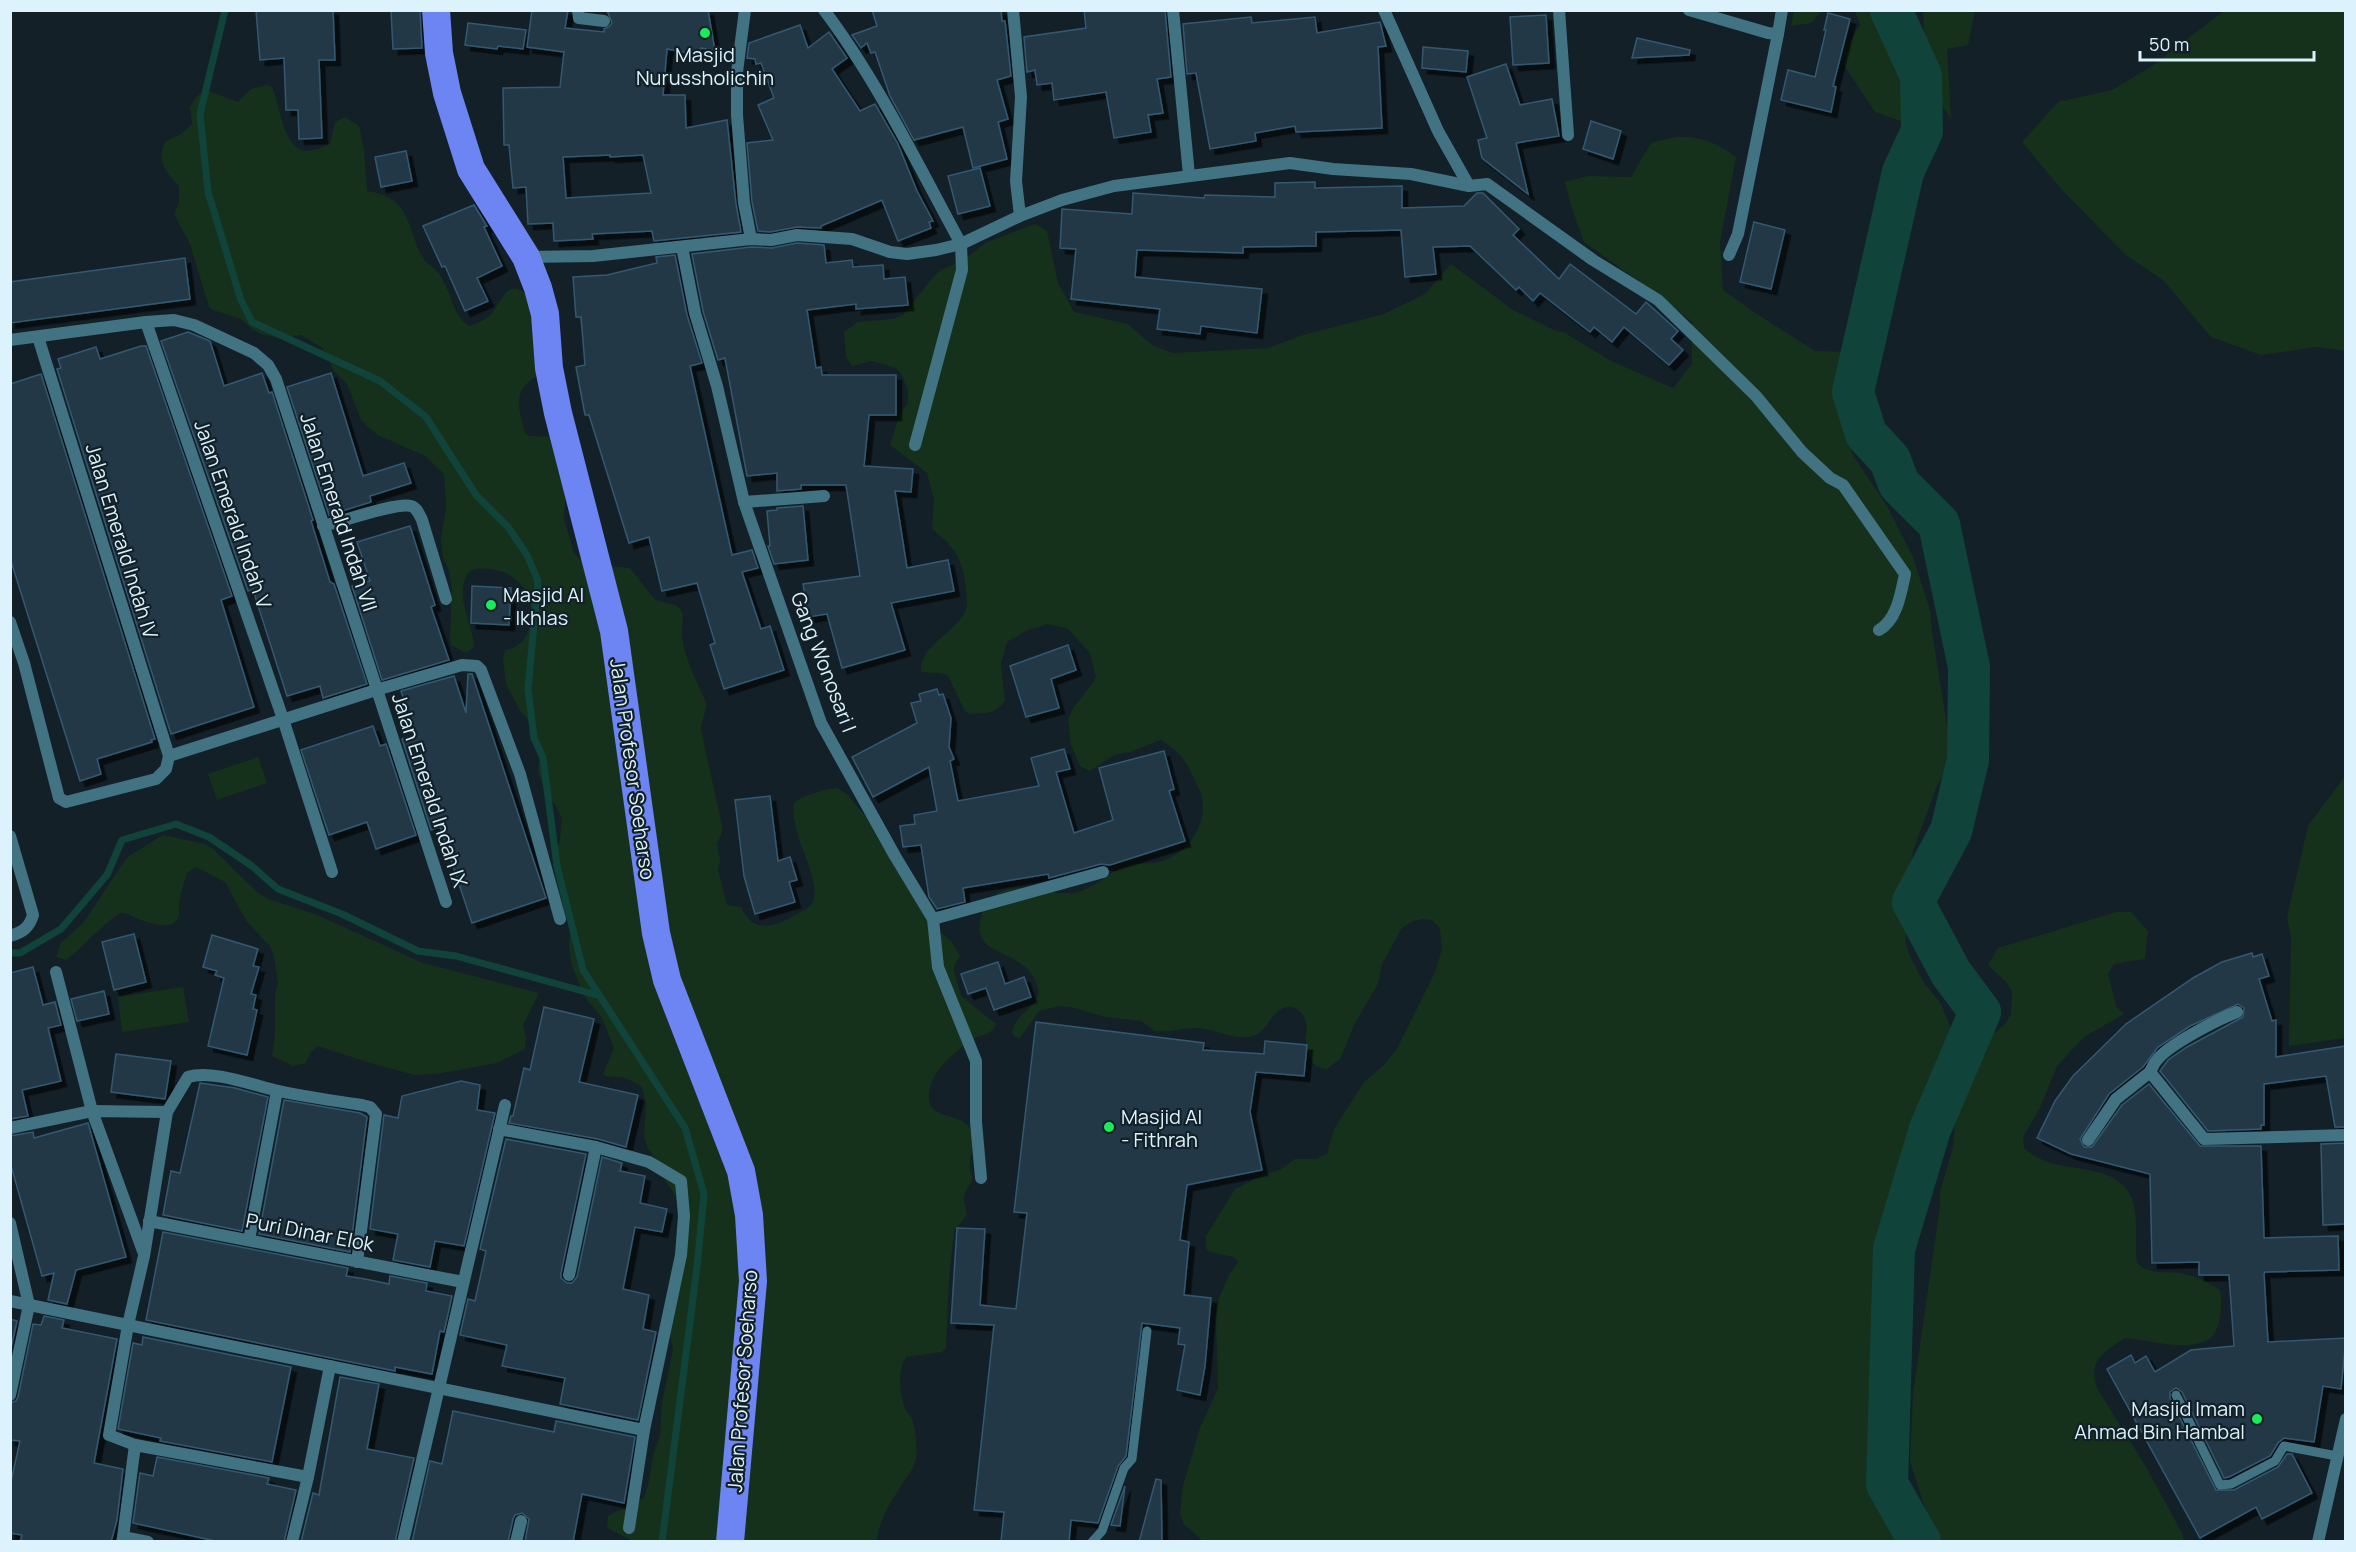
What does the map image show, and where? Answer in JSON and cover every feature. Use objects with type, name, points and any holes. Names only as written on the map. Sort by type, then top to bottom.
[{"type":"main road","name":"Jalan Profesor Soeharso","points":[[436,10],[447,93],[471,169],[526,257],[545,314],[549,368],[558,413],[614,632],[656,933],[667,980],[741,1171],[748,1215],[753,1281],[730,1542]]},
{"type":"street","points":[[578,10],[579,18],[604,21]]},
{"type":"street","points":[[745,10],[737,72],[737,115],[744,203],[751,239]]},
{"type":"street","points":[[824,10],[846,38],[962,244],[962,270],[915,445]]},
{"type":"street","points":[[1012,10],[1022,97],[1016,181],[1020,216]]},
{"type":"street","points":[[1173,10],[1189,175]]},
{"type":"street","points":[[1384,10],[1389,26],[1438,131],[1469,186]]},
{"type":"street","points":[[1559,10],[1568,135]]},
{"type":"street","points":[[1689,10],[1778,34]]},
{"type":"street","points":[[1729,255],[1738,234],[1782,10]]},
{"type":"street","points":[[526,257],[593,256],[751,239],[771,240],[796,235],[852,240],[890,252],[907,254],[962,244],[1020,216],[1062,200],[1114,186],[1290,163],[1333,169],[1411,174],[1469,186],[1486,184],[1593,260],[1658,300],[1756,396],[1802,452],[1830,478],[1843,485],[1905,574],[1899,602],[1886,626],[1879,630]]},
{"type":"street","name":"Gang Wonosari I","points":[[681,248],[695,313],[717,386],[744,502],[821,723],[933,919],[939,967],[976,1061],[976,1122],[981,1178]]},
{"type":"street","name":"Jalan Emerald Indah VII","points":[[146,322],[174,320],[194,325],[254,352],[268,365],[276,379],[376,690]]},
{"type":"street","points":[[10,340],[146,322]]},
{"type":"street","name":"Jalan Emerald Indah V","points":[[146,322],[283,720],[332,872]]},
{"type":"street","name":"Jalan Emerald Indah IV","points":[[38,337],[169,756]]},
{"type":"street","points":[[744,502],[824,496]]},
{"type":"street","points":[[324,526],[397,506],[410,505],[417,509],[446,599]]},
{"type":"street","points":[[10,622],[24,663],[59,798],[63,801],[72,801],[156,779],[166,769],[169,756],[376,690],[462,665],[472,665],[481,670],[520,774],[560,919]]},
{"type":"street","name":"Jalan Emerald Indah IX","points":[[376,690],[446,902]]},
{"type":"street","points":[[10,836],[33,915],[30,924],[22,932],[10,936]]},
{"type":"street","points":[[933,919],[1103,872]]},
{"type":"street","points":[[56,972],[92,1111],[144,1256]]},
{"type":"street","points":[[2088,1140],[2116,1099],[2150,1072],[2157,1058],[2209,1024],[2237,1011]]},
{"type":"street","points":[[2150,1072],[2204,1138],[2346,1135]]},
{"type":"street","points":[[308,1477],[135,1445],[110,1437],[108,1431],[144,1256],[167,1113],[190,1076],[231,1078],[277,1091],[370,1107],[376,1114],[357,1262]]},
{"type":"street","points":[[249,1239],[277,1091]]},
{"type":"street","points":[[403,1542],[505,1105]]},
{"type":"street","points":[[10,1128],[92,1111],[167,1113]]},
{"type":"street","points":[[499,1129],[596,1148],[649,1162],[681,1181],[684,1216],[681,1255],[644,1430],[629,1528]]},
{"type":"street","points":[[569,1275],[596,1148]]},
{"type":"street","name":"Puri Dinar Elok","points":[[149,1221],[463,1282]]},
{"type":"street","points":[[10,1223],[29,1305],[10,1395]]},
{"type":"street","points":[[10,1301],[644,1430]]},
{"type":"street","points":[[292,1542],[308,1477],[330,1366]]},
{"type":"street","points":[[2318,1542],[2346,1419]]},
{"type":"street","points":[[135,1445],[123,1539],[148,1542]]},
{"type":"street","points":[[516,1542],[521,1521]]},
{"type":"lane","points":[[1092,1542],[1102,1531],[1124,1468],[1132,1459],[1147,1331]]},
{"type":"lane","points":[[2176,1395],[2220,1485],[2231,1484],[2275,1461],[2284,1446],[2337,1456]]},
{"type":"green space","points":[[1794,10],[1822,11],[1811,23],[1791,26]]},
{"type":"green space","points":[[2225,10],[2345,11],[2345,351],[2317,347],[2261,355],[2211,337],[2163,280],[2126,255],[2063,191],[2022,142],[2058,102],[2112,90],[2152,66]]},
{"type":"green space","points":[[1855,11],[1882,11],[1899,65],[1904,122],[1875,112],[1844,65],[1851,39],[1860,25]]},
{"type":"green space","points":[[1923,11],[1975,11],[1968,45],[1947,49],[1951,118],[1934,96],[1925,54]]},
{"type":"green space","points":[[267,85],[272,87],[287,135],[299,149],[310,151],[330,144],[335,122],[345,117],[359,126],[364,149],[367,191],[393,200],[406,215],[423,258],[440,274],[458,314],[465,323],[470,326],[486,318],[511,289],[522,291],[530,298],[537,376],[523,388],[519,408],[525,433],[529,436],[557,437],[566,487],[564,519],[574,553],[585,564],[630,568],[656,600],[677,606],[682,613],[685,653],[706,703],[701,730],[723,830],[717,844],[720,860],[718,870],[727,905],[741,907],[753,922],[767,926],[783,921],[810,906],[815,892],[810,868],[796,828],[794,803],[803,797],[837,788],[847,794],[870,822],[929,923],[952,942],[960,956],[954,966],[954,971],[961,996],[996,1024],[992,1031],[970,1041],[954,1053],[932,1081],[930,1104],[941,1114],[965,1123],[973,1134],[970,1162],[972,1180],[964,1197],[967,1215],[954,1231],[946,1348],[942,1352],[906,1357],[901,1369],[904,1404],[914,1426],[916,1459],[886,1511],[877,1541],[633,1541],[607,1528],[608,1516],[628,1509],[644,1497],[660,1435],[662,1404],[673,1349],[666,1315],[679,1244],[678,1199],[659,1172],[657,1160],[647,1147],[644,1135],[646,1104],[642,1087],[626,1079],[608,1077],[603,1074],[614,1048],[602,1018],[584,996],[572,966],[569,948],[570,922],[564,913],[553,866],[555,852],[560,841],[562,818],[555,804],[548,798],[538,772],[540,752],[533,724],[520,711],[506,684],[503,658],[505,650],[517,646],[526,636],[530,624],[531,610],[527,595],[519,582],[506,573],[485,569],[471,571],[467,575],[463,593],[474,647],[466,653],[451,645],[452,588],[449,571],[443,557],[441,539],[446,507],[444,474],[425,456],[378,435],[361,420],[347,384],[333,370],[328,355],[321,347],[301,335],[280,338],[264,335],[253,330],[241,319],[209,307],[190,244],[174,214],[179,202],[179,186],[163,165],[163,147],[166,141],[181,134],[192,124],[190,107],[196,97],[206,90],[238,102],[251,89]]},
{"type":"green space","points":[[1675,137],[1692,137],[1707,141],[1736,157],[1720,242],[1723,290],[1815,351],[1852,352],[1841,392],[1841,426],[1854,457],[1887,506],[1913,557],[1930,610],[1952,758],[1936,788],[1913,851],[1910,873],[1911,911],[1905,941],[1924,983],[1940,1002],[1950,1026],[1951,1054],[1886,1218],[1875,1375],[1868,1425],[1868,1447],[1874,1470],[1908,1541],[1204,1542],[1183,1523],[1180,1513],[1183,1486],[1200,1428],[1218,1388],[1216,1318],[1219,1298],[1229,1275],[1238,1262],[1234,1257],[1210,1252],[1206,1248],[1206,1236],[1235,1189],[1281,1169],[1295,1159],[1316,1159],[1327,1154],[1334,1129],[1364,1082],[1383,1066],[1398,1047],[1435,972],[1442,949],[1440,928],[1432,920],[1422,919],[1402,928],[1382,964],[1378,984],[1355,1023],[1340,1059],[1327,1069],[1316,1066],[1310,1059],[1305,1037],[1306,1022],[1301,1013],[1292,1007],[1278,1011],[1256,1035],[1242,1037],[1196,1028],[1155,1031],[1141,1021],[1105,1017],[1071,1007],[1059,1006],[1039,1011],[1020,1038],[1015,1037],[1012,1033],[1014,1026],[1036,1000],[1038,989],[1033,976],[1024,966],[993,949],[980,935],[981,918],[988,902],[997,894],[1017,888],[1074,893],[1093,886],[1122,867],[1162,861],[1172,857],[1190,842],[1196,832],[1201,822],[1202,800],[1199,789],[1184,761],[1175,750],[1161,740],[1130,752],[1114,755],[1090,771],[1080,766],[1071,745],[1068,719],[1073,708],[1096,677],[1090,653],[1067,628],[1047,624],[1026,631],[1007,642],[1001,664],[1005,701],[997,709],[989,712],[969,714],[965,711],[948,676],[942,673],[921,671],[926,653],[955,625],[966,609],[967,595],[963,572],[954,551],[932,529],[934,500],[927,473],[890,445],[899,416],[908,403],[908,391],[902,375],[896,368],[872,361],[852,366],[846,357],[844,332],[858,322],[893,319],[903,315],[941,270],[962,261],[987,242],[1035,224],[1047,231],[1058,283],[1074,312],[1128,324],[1152,345],[1172,353],[1268,348],[1303,335],[1384,314],[1425,294],[1451,264],[1513,310],[1565,333],[1611,361],[1673,388],[1692,364],[1692,322],[1584,242],[1565,182],[1588,176],[1631,177],[1651,143]]},
{"type":"green space","points":[[258,757],[267,783],[217,800],[208,774]]},
{"type":"green space","points":[[2345,776],[2345,1038],[2289,1046],[2291,937],[2287,917],[2308,826]]},
{"type":"green space","points":[[163,835],[205,844],[258,893],[268,899],[315,914],[423,963],[539,993],[523,1025],[526,1038],[525,1049],[497,1063],[437,1074],[415,1075],[318,1046],[310,1053],[306,1063],[293,1066],[272,1056],[275,1034],[275,995],[278,983],[270,946],[247,922],[225,882],[196,867],[187,873],[180,897],[179,914],[174,923],[160,925],[122,913],[66,960],[56,957],[61,943],[84,922],[129,856]]},
{"type":"green space","points":[[2116,912],[2131,912],[2148,931],[2145,959],[2114,964],[2108,974],[2116,1006],[2124,1014],[2084,1037],[2057,1066],[2040,1108],[2023,1137],[2024,1148],[2038,1158],[2054,1164],[2105,1174],[2116,1180],[2132,1199],[2136,1223],[2137,1263],[2152,1271],[2190,1275],[2220,1290],[2220,1318],[2216,1331],[2209,1339],[2196,1344],[2176,1345],[2125,1338],[2105,1352],[2094,1371],[2097,1388],[2146,1467],[2183,1535],[2183,1541],[1942,1541],[1926,1511],[1910,1461],[1913,1394],[1940,1206],[1940,1192],[1953,1147],[1956,1112],[1970,1078],[1973,1058],[1987,1039],[2005,1024],[2011,1014],[2012,992],[2007,983],[1988,965],[1998,948]]},
{"type":"green space","points":[[183,987],[189,1022],[122,1032],[118,997]]},
{"type":"building","points":[[256,10],[333,10],[335,60],[319,60],[322,138],[299,139],[298,110],[286,110],[284,58],[260,60]]},
{"type":"building","points":[[391,10],[420,10],[422,48],[393,49]]},
{"type":"building","points":[[532,10],[568,10],[565,28],[604,32],[604,29],[612,23],[607,10],[708,10],[715,51],[701,48],[699,55],[667,49],[663,95],[685,95],[686,128],[727,120],[741,232],[654,241],[652,231],[592,234],[593,239],[554,241],[553,223],[528,224],[526,187],[513,188],[509,145],[504,145],[503,88],[560,87],[564,52],[527,47]],"holes":[[[610,155],[610,157],[643,155],[651,193],[566,198],[563,157]]]},
{"type":"building","points":[[872,10],[1001,10],[1002,21],[1005,21],[1011,76],[997,80],[1008,119],[998,122],[1007,159],[973,168],[963,127],[914,140],[890,96],[875,52],[871,53],[867,43],[861,48],[852,35],[877,26]]},
{"type":"building","points":[[1084,10],[1165,10],[1171,77],[1157,79],[1163,113],[1148,115],[1151,132],[1114,138],[1106,92],[1054,100],[1052,83],[1037,85],[1035,70],[1027,72],[1024,37],[1086,28]]},
{"type":"building","points":[[1828,13],[1850,19],[1833,86],[1836,87],[1831,112],[1781,100],[1788,70],[1815,77]]},
{"type":"building","points":[[1546,15],[1549,63],[1513,65],[1510,17]]},
{"type":"building","points":[[1251,17],[1252,23],[1315,17],[1317,33],[1380,22],[1386,46],[1378,47],[1382,128],[1296,132],[1295,126],[1255,133],[1256,141],[1210,149],[1196,73],[1187,74],[1183,24]]},
{"type":"building","points":[[468,23],[526,30],[523,49],[465,45]]},
{"type":"building","points":[[800,25],[808,48],[829,32],[847,58],[832,69],[860,111],[875,104],[898,144],[917,191],[933,221],[929,222],[931,228],[898,241],[882,200],[821,226],[821,228],[797,227],[770,232],[758,231],[752,202],[747,143],[773,140],[758,105],[774,98],[761,63],[756,64],[755,59],[747,58],[749,43]]},
{"type":"building","points":[[1637,38],[1690,50],[1689,55],[1632,58]]},
{"type":"building","points":[[1423,47],[1468,51],[1466,72],[1422,68]]},
{"type":"building","points":[[1506,64],[1520,105],[1552,99],[1559,136],[1516,143],[1528,194],[1482,158],[1478,140],[1487,138],[1467,77]]},
{"type":"building","points":[[1591,121],[1621,131],[1613,159],[1583,149]]},
{"type":"building","points":[[406,151],[412,181],[381,187],[375,157]]},
{"type":"building","points":[[980,168],[990,206],[958,214],[948,176]]},
{"type":"building","points":[[1315,182],[1315,188],[1402,186],[1402,208],[1464,206],[1477,193],[1483,193],[1519,229],[1513,235],[1559,279],[1570,264],[1636,314],[1646,302],[1678,331],[1671,339],[1683,350],[1669,365],[1624,327],[1612,342],[1594,327],[1590,332],[1540,293],[1533,301],[1519,287],[1516,290],[1470,246],[1433,247],[1436,274],[1405,277],[1401,230],[1316,232],[1316,246],[1243,247],[1243,253],[1137,250],[1135,277],[1262,289],[1257,333],[1201,326],[1200,334],[1157,329],[1160,309],[1071,299],[1076,249],[1060,248],[1062,209],[1132,214],[1133,193],[1204,198],[1205,195],[1275,197],[1275,183]]},
{"type":"building","points":[[474,205],[487,226],[484,227],[502,266],[477,278],[488,301],[465,311],[445,266],[442,267],[423,226]]},
{"type":"building","points":[[1754,222],[1785,230],[1771,289],[1740,282]]},
{"type":"building","points":[[797,243],[824,245],[826,263],[852,260],[853,267],[883,265],[884,279],[905,277],[908,305],[856,309],[856,304],[807,310],[816,368],[821,367],[822,375],[896,375],[896,415],[869,415],[864,466],[913,469],[911,492],[895,491],[907,568],[948,560],[954,591],[891,603],[905,650],[842,668],[827,614],[808,617],[803,584],[860,576],[846,485],[801,485],[801,489],[777,491],[777,473],[747,476],[725,358],[718,360],[703,311],[692,254],[751,247],[772,248]]},
{"type":"building","points":[[675,255],[687,315],[702,363],[690,366],[732,555],[752,550],[758,568],[742,572],[761,629],[770,626],[784,670],[724,689],[710,645],[715,643],[697,583],[662,591],[649,537],[629,543],[589,415],[585,415],[576,367],[585,365],[581,317],[576,317],[573,277],[607,275],[657,263],[656,257]]},
{"type":"building","points":[[185,258],[190,299],[10,323],[10,282]]},
{"type":"building","points":[[188,332],[210,341],[224,386],[262,373],[269,393],[272,392],[313,520],[311,521],[330,582],[334,584],[367,684],[323,698],[320,686],[287,696],[253,590],[248,591],[161,341]]},
{"type":"building","points":[[146,346],[232,596],[221,600],[254,707],[171,734],[57,369],[61,368],[58,359],[96,347],[100,359]]},
{"type":"building","points":[[331,373],[363,476],[404,463],[411,483],[370,496],[371,502],[329,515],[287,387]]},
{"type":"building","points":[[41,374],[155,739],[151,740],[152,742],[97,759],[101,774],[80,781],[10,558],[10,384]]},
{"type":"building","points":[[803,506],[808,560],[774,564],[768,546],[770,546],[767,511]]},
{"type":"building","points":[[410,526],[435,605],[431,607],[449,660],[382,680],[352,586],[370,581],[357,542]]},
{"type":"building","name":"Masjid Al - Ikhlas","points":[[472,586],[511,588],[509,625],[471,623]]},
{"type":"building","points":[[1068,645],[1076,670],[1051,679],[1059,708],[1026,717],[1010,666]]},
{"type":"building","points":[[468,674],[472,674],[546,898],[472,923],[440,827],[431,830],[402,739],[415,735],[401,691],[454,676],[466,713]]},
{"type":"building","points":[[937,689],[939,695],[943,694],[951,718],[949,747],[954,759],[950,761],[958,801],[1039,786],[1031,758],[1064,749],[1070,769],[1056,772],[1074,833],[1113,820],[1099,768],[1164,751],[1174,789],[1169,791],[1185,841],[1110,865],[1101,864],[1049,878],[1048,874],[963,888],[965,902],[937,909],[929,897],[921,845],[903,847],[900,826],[915,824],[914,815],[937,811],[929,767],[873,797],[852,757],[917,723],[911,703],[921,701],[919,694]]},
{"type":"building","points":[[373,726],[380,746],[386,744],[416,835],[376,849],[367,822],[329,835],[301,750]]},
{"type":"building","points":[[770,796],[778,861],[790,857],[797,880],[789,882],[795,902],[755,914],[744,876],[735,800]]},
{"type":"building","points":[[134,934],[146,982],[114,990],[102,942]]},
{"type":"building","points":[[212,935],[258,949],[253,966],[259,967],[251,994],[256,995],[253,1009],[257,1010],[247,1055],[208,1046],[224,978],[215,975],[217,971],[203,967]]},
{"type":"building","points":[[2252,953],[2253,957],[2262,954],[2269,976],[2259,979],[2272,1021],[2276,1020],[2276,1057],[2346,1046],[2346,1127],[2335,1127],[2326,1076],[2264,1084],[2264,1125],[2261,1125],[2261,1129],[2208,1131],[2160,1071],[2168,1060],[2187,1047],[2243,1017],[2244,1008],[2238,1004],[2190,1026],[2158,1047],[2143,1067],[2109,1094],[2080,1139],[2084,1147],[2092,1147],[2122,1105],[2149,1084],[2200,1146],[2261,1146],[2264,1238],[2338,1236],[2339,1270],[2265,1272],[2264,1274],[2268,1342],[2346,1338],[2341,1389],[2323,1386],[2314,1442],[2284,1438],[2270,1456],[2224,1478],[2182,1392],[2176,1388],[2170,1392],[2170,1398],[2216,1490],[2234,1490],[2278,1467],[2287,1454],[2292,1454],[2312,1493],[2262,1519],[2256,1507],[2200,1538],[2107,1369],[2131,1355],[2135,1363],[2146,1356],[2155,1372],[2191,1350],[2234,1346],[2229,1275],[2199,1275],[2199,1262],[2152,1263],[2150,1174],[2071,1154],[2037,1138],[2055,1101],[2073,1076],[2126,1024],[2193,978],[2222,962]]},
{"type":"building","points":[[998,962],[1005,984],[1024,977],[1031,997],[994,1010],[986,988],[968,994],[961,974]]},
{"type":"building","points":[[33,967],[43,1005],[55,1002],[61,1025],[48,1028],[61,1081],[22,1090],[28,1116],[10,1119],[10,973]]},
{"type":"building","points":[[104,991],[109,1014],[77,1021],[71,999]]},
{"type":"building","points":[[544,1007],[594,1019],[579,1082],[638,1095],[626,1147],[598,1139],[509,1123],[513,1116],[524,1068],[530,1070]]},
{"type":"building","points":[[1036,1022],[1204,1043],[1203,1050],[1264,1054],[1265,1041],[1307,1045],[1304,1076],[1256,1072],[1250,1112],[1262,1170],[1187,1185],[1180,1240],[1189,1242],[1184,1295],[1211,1298],[1200,1395],[1177,1390],[1185,1345],[1178,1344],[1180,1328],[1142,1323],[1126,1456],[1118,1466],[1098,1523],[1071,1520],[1069,1542],[1001,1542],[1004,1512],[974,1510],[994,1325],[951,1323],[957,1228],[985,1229],[980,1305],[1016,1309],[1027,1213],[1014,1212]]},
{"type":"building","points":[[116,1054],[171,1061],[165,1099],[111,1092]]},
{"type":"building","points":[[461,1081],[480,1085],[477,1110],[495,1113],[464,1246],[435,1241],[430,1267],[393,1260],[398,1234],[370,1229],[384,1115],[398,1118],[402,1096]]},
{"type":"building","points":[[200,1083],[235,1088],[268,1097],[242,1231],[163,1215],[171,1171],[180,1173]]},
{"type":"building","points":[[284,1100],[360,1113],[367,1117],[350,1252],[259,1234]]},
{"type":"building","points":[[88,1123],[126,1257],[76,1270],[67,1304],[48,1300],[54,1273],[42,1276],[10,1162],[10,1136],[33,1132],[34,1138]]},
{"type":"building","points":[[506,1139],[586,1154],[561,1273],[561,1278],[567,1283],[572,1283],[577,1277],[602,1157],[622,1163],[620,1171],[645,1176],[640,1203],[667,1209],[662,1232],[635,1227],[623,1289],[649,1295],[643,1329],[656,1332],[638,1420],[560,1404],[565,1378],[502,1366],[507,1345],[460,1335],[468,1299],[475,1301],[486,1251],[480,1249]]},
{"type":"building","points":[[2346,1143],[2346,1224],[2323,1225],[2321,1144]]},
{"type":"building","points":[[163,1232],[348,1268],[346,1276],[389,1284],[390,1276],[427,1283],[426,1291],[452,1296],[444,1332],[440,1331],[432,1374],[395,1367],[395,1371],[146,1320]]},
{"type":"building","points":[[44,1316],[64,1320],[62,1328],[117,1339],[94,1463],[123,1469],[117,1520],[111,1542],[20,1542],[22,1535],[10,1533],[10,1486],[20,1441],[10,1440],[10,1403],[16,1401],[18,1397],[33,1324],[41,1325]]},
{"type":"building","points":[[10,1319],[17,1321],[10,1353]]},
{"type":"building","points":[[143,1337],[291,1367],[272,1462],[160,1441],[161,1438],[118,1429],[133,1343],[142,1345]]},
{"type":"building","points":[[340,1377],[379,1384],[367,1449],[414,1458],[395,1542],[301,1542],[313,1493],[319,1495]]},
{"type":"building","points":[[453,1411],[554,1432],[556,1421],[635,1437],[624,1503],[582,1494],[573,1542],[525,1542],[529,1519],[522,1513],[515,1515],[513,1519],[508,1542],[412,1542],[430,1461],[442,1464]]},
{"type":"building","points":[[157,1457],[269,1478],[267,1484],[296,1490],[284,1542],[220,1542],[133,1523],[140,1473],[153,1476]]},
{"type":"building","points":[[1156,1479],[1161,1480],[1162,1542],[1139,1542]]},
{"type":"building","points":[[1125,1486],[1120,1526],[1111,1525]]},
{"type":"waterway","points":[[225,10],[200,114],[208,192],[241,300],[252,322],[380,381],[426,417],[476,495],[508,527],[527,555],[538,581],[528,689],[534,738],[543,758],[557,866],[583,970],[685,1128],[704,1194],[662,1542]]},
{"type":"waterway","points":[[1891,10],[1921,76],[1922,131],[1903,172],[1853,392],[1866,434],[1890,460],[1899,484],[1939,524],[1969,667],[1968,760],[1951,831],[1913,902],[1951,973],[1980,1012],[1930,1129],[1894,1249],[1887,1484],[1920,1542]]},
{"type":"waterway","points":[[10,953],[20,953],[61,929],[107,875],[122,840],[176,824],[209,837],[252,866],[278,889],[342,914],[418,951],[456,956],[597,995]]},
{"type":"place","name":"Masjid Nurussholichin","points":[[705,33]]},
{"type":"place","name":"Masjid Al - Ikhlas","points":[[491,605]]},
{"type":"place","name":"Masjid Al - Fithrah","points":[[1109,1127]]},
{"type":"place","name":"Masjid Imam Ahmad Bin Hambal","points":[[2257,1419]]}]
